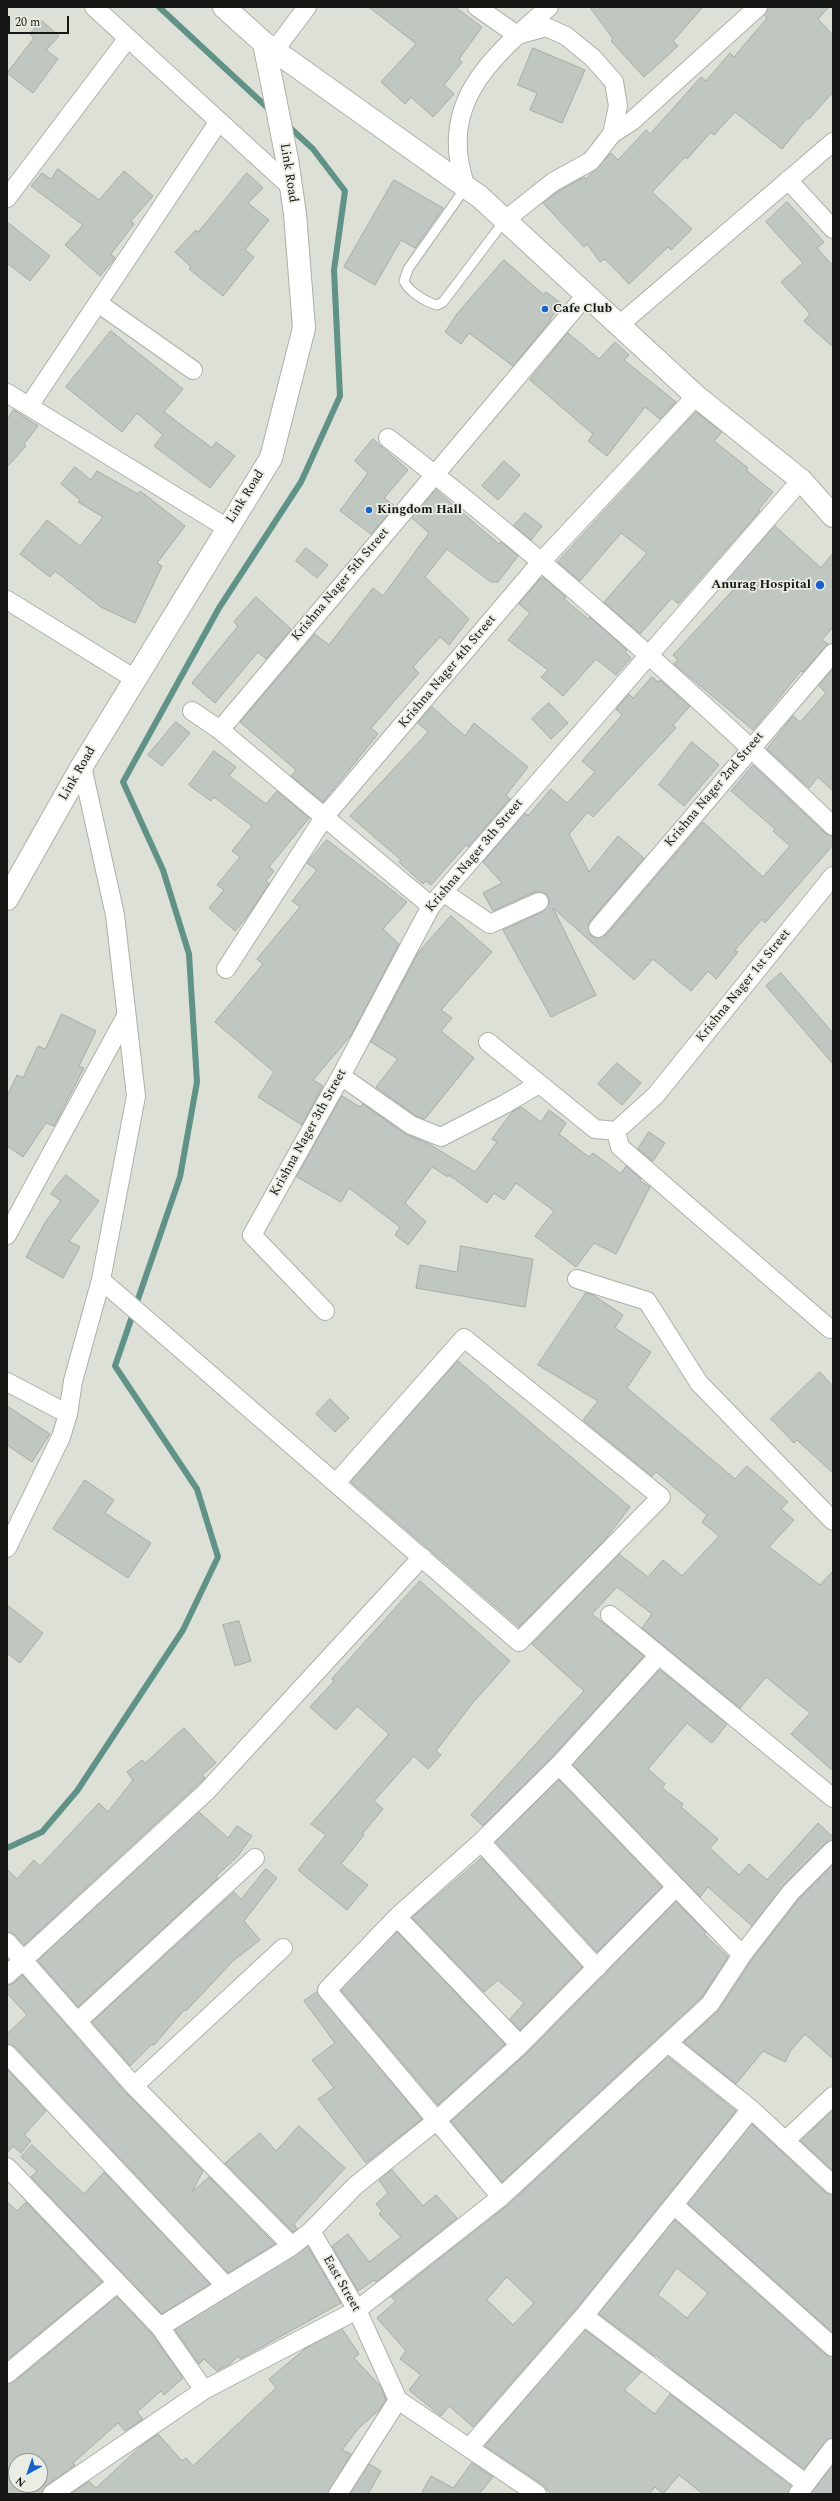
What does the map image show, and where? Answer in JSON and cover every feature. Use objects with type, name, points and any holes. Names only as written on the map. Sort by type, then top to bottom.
[{"type":"street","points":[[94,7],[290,186]]},
{"type":"street","points":[[224,7],[269,47],[466,187],[505,220],[618,326],[696,396],[801,480],[833,516]]},
{"type":"street","points":[[269,47],[307,7]]},
{"type":"street","points":[[477,7],[518,35]]},
{"type":"street","points":[[466,187],[459,167],[456,139],[466,99],[487,65],[549,7]]},
{"type":"street","points":[[505,220],[553,182],[591,161],[612,134],[632,121],[758,7]]},
{"type":"street","points":[[518,35],[546,27],[566,36],[593,58],[614,82],[618,106],[612,134]]},
{"type":"street","points":[[7,198],[128,38]]},
{"type":"street","name":"Link Road","points":[[7,900],[82,766],[270,458],[304,328],[295,214],[287,158],[269,73],[269,47]]},
{"type":"street","points":[[29,406],[219,121]]},
{"type":"street","points":[[618,326],[833,142]]},
{"type":"street","points":[[788,180],[833,229]]},
{"type":"street","name":"Krishna Nager 5th Street","points":[[220,730],[586,295]]},
{"type":"street","points":[[98,303],[193,370]]},
{"type":"street","points":[[7,393],[227,528]]},
{"type":"street","name":"Krishna Nager 4th Street","points":[[226,969],[325,816],[540,563],[696,396]]},
{"type":"street","points":[[388,438],[435,474],[649,653],[833,826]]},
{"type":"street","name":"Krishna Nager 3th Street","points":[[325,1311],[252,1235],[341,1076],[431,906],[649,653],[801,480]]},
{"type":"street","points":[[7,600],[135,679]]},
{"type":"street","name":"Krishna Nager 2nd Street","points":[[598,928],[833,654]]},
{"type":"street","points":[[192,711],[220,730],[325,816],[431,906]]},
{"type":"street","points":[[7,1548],[61,1437],[68,1414],[73,1381],[101,1280],[136,1096],[115,915],[82,766]]},
{"type":"street","name":"Krishna Nager 1st Street","points":[[616,1131],[655,1096],[833,876]]},
{"type":"street","points":[[443,892],[490,924],[539,902]]},
{"type":"street","points":[[7,1234],[126,1016]]},
{"type":"street","points":[[488,1042],[595,1129],[616,1131],[620,1148],[830,1329]]},
{"type":"street","points":[[341,1076],[411,1125],[441,1137],[505,1104],[539,1084]]},
{"type":"street","points":[[577,1279],[647,1301],[699,1383],[833,1521]]},
{"type":"street","points":[[101,1280],[519,1642],[661,1498],[464,1338],[336,1483]]},
{"type":"street","points":[[7,1382],[68,1414]]},
{"type":"street","points":[[7,1975],[206,1792],[422,1557]]},
{"type":"street","points":[[610,1615],[658,1656],[833,1798]]},
{"type":"street","points":[[501,2197],[327,1990],[397,1918],[481,1842],[559,1765],[658,1656]]},
{"type":"street","points":[[559,1765],[742,1955]]},
{"type":"street","points":[[481,1842],[597,1968]]},
{"type":"street","points":[[52,2494],[204,2390],[357,2310],[501,2197],[710,2004],[742,1955],[791,1892],[833,1850]]},
{"type":"street","points":[[78,2021],[254,1858]]},
{"type":"street","points":[[160,2327],[292,2246],[311,2231],[355,2186],[436,2121],[520,2045],[676,1888]]},
{"type":"street","points":[[397,1918],[520,2045]]},
{"type":"street","points":[[7,1942],[24,1959],[134,2086],[292,2246]]},
{"type":"street","points":[[134,2086],[283,1948]]},
{"type":"street","points":[[668,2043],[751,2109],[833,2185]]},
{"type":"street","points":[[7,2054],[226,2286]]},
{"type":"street","points":[[785,2141],[833,2096]]},
{"type":"street","points":[[469,2448],[584,2316],[751,2109]]},
{"type":"street","points":[[7,2168],[160,2327],[204,2390]]},
{"type":"street","points":[[674,2205],[833,2347]]},
{"type":"street","name":"East Street","points":[[311,2231],[357,2310],[398,2400]]},
{"type":"street","points":[[7,2374],[117,2283]]},
{"type":"street","points":[[584,2316],[802,2488],[833,2448]]},
{"type":"street","points":[[338,2494],[398,2400],[537,2494]]},
{"type":"lane","points":[[466,187],[408,269],[404,280],[407,286],[430,303],[437,305],[443,302],[505,220]]},
{"type":"building","points":[[369,7],[455,7],[482,27],[459,59],[462,62],[444,85],[454,94],[433,117],[411,97],[405,104],[381,82],[416,44]]},
{"type":"building","points":[[590,7],[703,7],[673,41],[678,46],[644,77],[611,41],[613,39]]},
{"type":"building","points":[[771,7],[829,7],[818,19],[833,35],[833,92],[809,119],[807,118],[782,149],[735,112],[714,135],[711,132],[687,159],[685,157],[652,192],[692,229],[671,250],[668,247],[629,284],[605,259],[600,262],[587,244],[584,247],[543,203],[559,191],[584,177],[586,179],[611,153],[618,160],[646,130],[650,134],[701,77],[706,81],[730,53],[734,57],[767,18],[764,15]]},
{"type":"building","points":[[42,21],[59,36],[46,50],[58,59],[33,93],[7,73],[34,38],[30,34]]},
{"type":"building","points":[[533,48],[585,70],[562,123],[530,110],[537,93],[518,85]]},
{"type":"building","points":[[58,169],[99,200],[124,171],[153,196],[131,221],[134,224],[111,254],[115,258],[100,276],[65,245],[83,225],[31,186],[42,173],[51,179]]},
{"type":"building","points":[[247,173],[263,188],[248,203],[269,220],[245,250],[254,257],[223,296],[189,269],[191,267],[175,252],[196,230],[198,232]]},
{"type":"building","points":[[394,180],[443,208],[415,248],[401,240],[375,285],[344,267]]},
{"type":"building","points":[[787,202],[824,242],[817,248],[833,266],[833,347],[804,321],[810,314],[781,282],[803,263],[766,222]]},
{"type":"building","points":[[7,222],[50,256],[30,281],[7,263]]},
{"type":"building","points":[[504,260],[544,295],[546,292],[562,304],[550,319],[551,320],[513,366],[469,333],[461,344],[445,332],[457,314]]},
{"type":"building","points":[[111,331],[183,389],[164,412],[212,448],[216,442],[235,456],[210,488],[154,446],[163,435],[137,413],[122,432],[66,387]]},
{"type":"building","points":[[568,333],[599,359],[615,342],[629,355],[624,360],[676,402],[660,419],[645,407],[607,456],[588,441],[593,434],[530,380]]},
{"type":"building","points":[[14,410],[38,426],[24,444],[26,446],[7,467],[7,419]]},
{"type":"building","points":[[696,412],[722,432],[714,441],[748,468],[746,470],[773,492],[758,510],[760,511],[678,604],[672,598],[640,634],[604,602],[647,553],[621,533],[580,581],[558,562]]},
{"type":"building","points":[[373,439],[408,470],[384,498],[395,506],[371,534],[340,511],[368,473],[355,461]]},
{"type":"building","points":[[504,461],[520,475],[498,500],[482,486]]},
{"type":"building","points":[[75,467],[91,480],[97,471],[138,494],[140,491],[185,526],[157,563],[162,566],[135,623],[101,607],[55,571],[50,577],[20,554],[47,520],[80,546],[103,517],[78,502],[80,500],[61,484]]},
{"type":"building","points":[[436,490],[499,544],[501,542],[518,556],[498,582],[491,582],[447,549],[425,577],[469,619],[449,645],[440,637],[413,667],[419,673],[371,728],[378,734],[323,802],[291,776],[296,770],[240,722],[315,634],[329,645],[373,588],[383,596],[429,533],[412,518]]},
{"type":"building","points":[[525,513],[542,526],[531,540],[514,526]]},
{"type":"building","points":[[775,526],[821,568],[833,553],[833,627],[822,640],[828,644],[803,672],[801,671],[753,730],[674,664],[678,660],[673,655],[733,590],[724,584]]},
{"type":"building","points":[[306,548],[328,565],[317,578],[296,561]]},
{"type":"building","points":[[544,578],[566,597],[564,599],[588,619],[590,617],[627,650],[625,652],[631,658],[616,675],[596,659],[563,696],[541,677],[548,670],[508,640],[530,613],[519,604],[540,579]]},
{"type":"building","points":[[256,597],[291,629],[266,659],[258,652],[215,703],[192,683],[238,626],[234,622]]},
{"type":"building","points":[[833,669],[833,791],[818,777],[809,788],[767,749],[793,716],[800,722],[826,693],[819,686]]},
{"type":"building","points":[[652,677],[658,682],[660,680],[690,706],[673,725],[676,728],[593,817],[588,812],[569,834],[589,872],[618,836],[644,858],[590,921],[588,926],[591,936],[596,938],[606,935],[703,822],[763,877],[790,846],[773,831],[775,829],[731,791],[753,765],[826,834],[833,836],[833,845],[765,923],[762,919],[735,950],[738,952],[716,979],[708,971],[691,991],[653,959],[634,980],[553,908],[596,995],[551,1017],[503,930],[544,911],[549,903],[549,898],[545,893],[535,892],[493,911],[483,893],[502,883],[483,862],[525,813],[528,816],[551,789],[567,803],[595,772],[582,761],[622,715],[616,709],[629,694],[633,698]]},
{"type":"building","points":[[549,703],[568,723],[551,739],[532,719]]},
{"type":"building","points":[[432,707],[465,736],[474,723],[528,767],[506,795],[510,799],[468,847],[466,845],[431,885],[426,881],[423,884],[399,862],[401,860],[350,816],[428,732],[418,723]]},
{"type":"building","points":[[176,722],[190,733],[162,766],[148,755]]},
{"type":"building","points":[[692,742],[719,765],[684,806],[659,785]]},
{"type":"building","points":[[214,751],[236,767],[229,776],[266,804],[277,791],[309,818],[269,867],[274,871],[266,881],[269,884],[246,918],[235,931],[209,908],[224,890],[217,885],[240,857],[232,851],[252,826],[214,797],[211,801],[189,785]]},
{"type":"building","points":[[327,840],[407,902],[383,929],[399,944],[352,1034],[313,1080],[323,1086],[302,1125],[258,1097],[274,1072],[215,1022],[263,964],[257,959],[300,907],[292,901],[317,870],[307,863]]},
{"type":"building","points":[[451,916],[492,952],[441,1010],[452,1018],[441,1031],[474,1058],[425,1119],[416,1116],[376,1087],[398,1059],[371,1042],[418,953]]},
{"type":"building","points":[[781,973],[833,1033],[833,1064],[766,986]]},
{"type":"building","points":[[62,1014],[96,1031],[79,1066],[84,1068],[54,1126],[46,1123],[23,1157],[7,1146],[7,1096],[17,1075],[23,1078],[38,1046],[45,1049]]},
{"type":"building","points":[[617,1063],[641,1083],[622,1105],[598,1084]]},
{"type":"building","points":[[342,1096],[360,1107],[363,1104],[405,1134],[429,1144],[475,1172],[497,1142],[492,1139],[512,1112],[521,1107],[541,1122],[549,1110],[566,1123],[559,1134],[589,1157],[593,1153],[621,1174],[626,1166],[641,1179],[640,1181],[650,1187],[616,1254],[594,1243],[576,1267],[535,1236],[554,1211],[516,1183],[504,1200],[494,1193],[487,1203],[449,1175],[448,1177],[432,1167],[405,1203],[426,1222],[408,1245],[395,1235],[400,1227],[349,1188],[341,1202],[297,1177]]},
{"type":"building","points":[[649,1132],[665,1143],[653,1161],[638,1149]]},
{"type":"building","points":[[66,1175],[99,1201],[69,1241],[80,1247],[63,1278],[26,1257],[46,1221],[61,1201],[51,1194]]},
{"type":"building","points":[[461,1246],[533,1259],[525,1307],[416,1288],[420,1265],[457,1272]]},
{"type":"building","points":[[586,1293],[593,1295],[623,1315],[615,1328],[651,1352],[627,1388],[735,1479],[747,1466],[788,1502],[781,1509],[794,1520],[769,1547],[820,1585],[833,1571],[833,1771],[791,1734],[810,1713],[766,1677],[740,1708],[642,1628],[652,1614],[617,1587],[592,1614],[644,1656],[551,1758],[483,1826],[471,1815],[584,1691],[532,1644],[619,1554],[648,1577],[663,1560],[682,1576],[719,1536],[702,1522],[707,1515],[656,1472],[652,1476],[583,1420],[598,1401],[538,1365]]},
{"type":"building","points":[[458,1361],[630,1507],[603,1542],[519,1627],[351,1482]]},
{"type":"building","points":[[820,1372],[833,1386],[833,1473],[797,1440],[794,1443],[771,1419]]},
{"type":"building","points":[[330,1399],[349,1418],[335,1432],[316,1414]]},
{"type":"building","points":[[7,1406],[50,1434],[32,1462],[7,1445]]},
{"type":"building","points":[[85,1480],[114,1500],[105,1513],[151,1543],[128,1578],[53,1529]]},
{"type":"building","points":[[420,1581],[510,1661],[471,1705],[436,1751],[441,1755],[428,1769],[414,1756],[374,1801],[383,1809],[362,1834],[364,1835],[341,1864],[368,1885],[347,1910],[298,1870],[326,1835],[311,1824],[389,1734],[357,1706],[336,1730],[310,1707],[334,1681],[332,1679]]},
{"type":"building","points":[[7,1605],[43,1633],[20,1663],[7,1653]]},
{"type":"building","points":[[239,1621],[251,1661],[235,1666],[223,1625]]},
{"type":"building","points":[[660,1670],[727,1724],[712,1743],[687,1723],[648,1769],[665,1784],[662,1788],[683,1804],[681,1807],[718,1839],[710,1848],[739,1875],[749,1864],[767,1880],[818,1823],[833,1837],[833,1840],[826,1843],[784,1885],[752,1926],[708,1887],[700,1897],[573,1765]]},
{"type":"building","points":[[184,1728],[216,1763],[202,1775],[205,1778],[24,1945],[15,1935],[7,1932],[7,1869],[17,1879],[34,1860],[40,1866],[99,1803],[108,1812],[133,1780],[127,1772],[142,1760],[145,1763]]},
{"type":"building","points":[[559,1780],[662,1887],[597,1952],[496,1842]]},
{"type":"building","points":[[199,1812],[228,1838],[237,1826],[252,1836],[237,1857],[216,1876],[218,1878],[78,2007],[38,1961]]},
{"type":"building","points":[[482,1858],[582,1967],[520,2030],[510,2019],[524,2003],[498,1980],[484,1992],[412,1918]]},
{"type":"building","points":[[833,1865],[833,2059],[805,2034],[791,2050],[785,2062],[763,2051],[736,2084],[684,2042],[719,2010],[751,1961],[799,1899]]},
{"type":"building","points":[[266,1869],[277,1878],[244,1921],[260,1940],[233,1961],[186,2011],[184,2010],[154,2045],[152,2044],[130,2066],[92,2022],[234,1892],[241,1899]]},
{"type":"building","points":[[676,1902],[706,1932],[704,1934],[728,1957],[702,1997],[502,2182],[451,2121],[527,2053]]},
{"type":"building","points":[[397,1932],[505,2044],[438,2105],[341,1990]]},
{"type":"building","points":[[22,1975],[126,2093],[203,2171],[192,2192],[209,2177],[275,2244],[228,2273],[15,2047],[7,2044],[7,2034],[27,2015],[7,1993],[7,1985],[14,1983]]},
{"type":"building","points":[[317,1992],[422,2119],[366,2163],[318,2099],[334,2088],[312,2060],[335,2043],[304,2001]]},
{"type":"building","points":[[668,2057],[736,2111],[576,2309],[473,2427],[449,2406],[441,2416],[409,2390],[421,2375],[400,2359],[406,2351],[377,2318],[396,2301],[391,2297],[508,2205]],"holes":[[[507,2277],[534,2303],[513,2325],[487,2300]]]},
{"type":"building","points":[[7,2069],[46,2111],[24,2135],[31,2141],[21,2153],[13,2146],[7,2153]]},
{"type":"building","points":[[833,2110],[833,2171],[801,2141]]},
{"type":"building","points":[[752,2124],[826,2193],[833,2195],[833,2333],[688,2204]]},
{"type":"building","points":[[299,2126],[345,2168],[294,2224],[297,2229],[293,2232],[225,2163],[260,2133],[276,2151]]},
{"type":"building","points":[[32,2145],[84,2194],[104,2172],[210,2284],[162,2314],[31,2177],[37,2171],[21,2157]]},
{"type":"building","points":[[392,2170],[423,2206],[436,2195],[457,2218],[376,2282],[374,2280],[358,2291],[332,2246],[348,2234],[369,2262],[401,2237],[379,2214],[382,2211],[376,2204],[388,2193],[379,2180]]},
{"type":"building","points":[[7,2202],[17,2211],[26,2202],[102,2282],[7,2360]]},
{"type":"building","points":[[675,2220],[826,2355],[833,2357],[833,2438],[825,2442],[804,2469],[674,2371],[656,2355],[655,2356],[599,2314]],"holes":[[[677,2268],[708,2293],[687,2318],[658,2295]]]},
{"type":"building","points":[[308,2247],[341,2303],[240,2359],[238,2356],[230,2364],[217,2371],[204,2359],[199,2364],[175,2330]]},
{"type":"building","points":[[117,2297],[152,2334],[183,2378],[164,2395],[161,2391],[137,2412],[143,2419],[125,2431],[118,2423],[73,2463],[75,2465],[48,2485],[48,2453],[8,2453],[8,2493],[42,2494],[7,2494],[7,2384],[14,2382]]},
{"type":"building","points":[[342,2329],[359,2354],[354,2358],[381,2387],[386,2399],[379,2410],[358,2429],[342,2450],[351,2454],[328,2494],[71,2494],[89,2481],[96,2488],[140,2447],[158,2434],[182,2461],[186,2458],[193,2466],[276,2388],[269,2379],[306,2348]]},
{"type":"building","points":[[585,2330],[641,2372],[624,2390],[655,2414],[670,2394],[791,2486],[788,2494],[703,2494],[679,2475],[663,2494],[655,2487],[649,2494],[551,2494],[543,2485],[485,2446]]},
{"type":"building","points":[[472,2463],[493,2477],[479,2494],[421,2494],[431,2476],[453,2488]]},
{"type":"building","points":[[369,2464],[381,2471],[368,2494],[350,2494]]},
{"type":"building","points":[[833,2465],[833,2494],[811,2494]]},
{"type":"waterway","points":[[159,7],[271,111]]},
{"type":"waterway","points":[[7,1848],[42,1832],[77,1791],[183,1630],[218,1557],[197,1489],[115,1366],[180,1177],[197,1082],[189,954],[163,870],[123,782],[219,608],[301,482],[340,396],[334,270],[345,191],[313,149],[287,125]]},
{"type":"place","name":"Cafe Club","points":[[545,309]]},
{"type":"place","name":"Kingdom Hall","points":[[369,510]]},
{"type":"place","name":"Anurag Hospital","points":[[820,585]]}]
